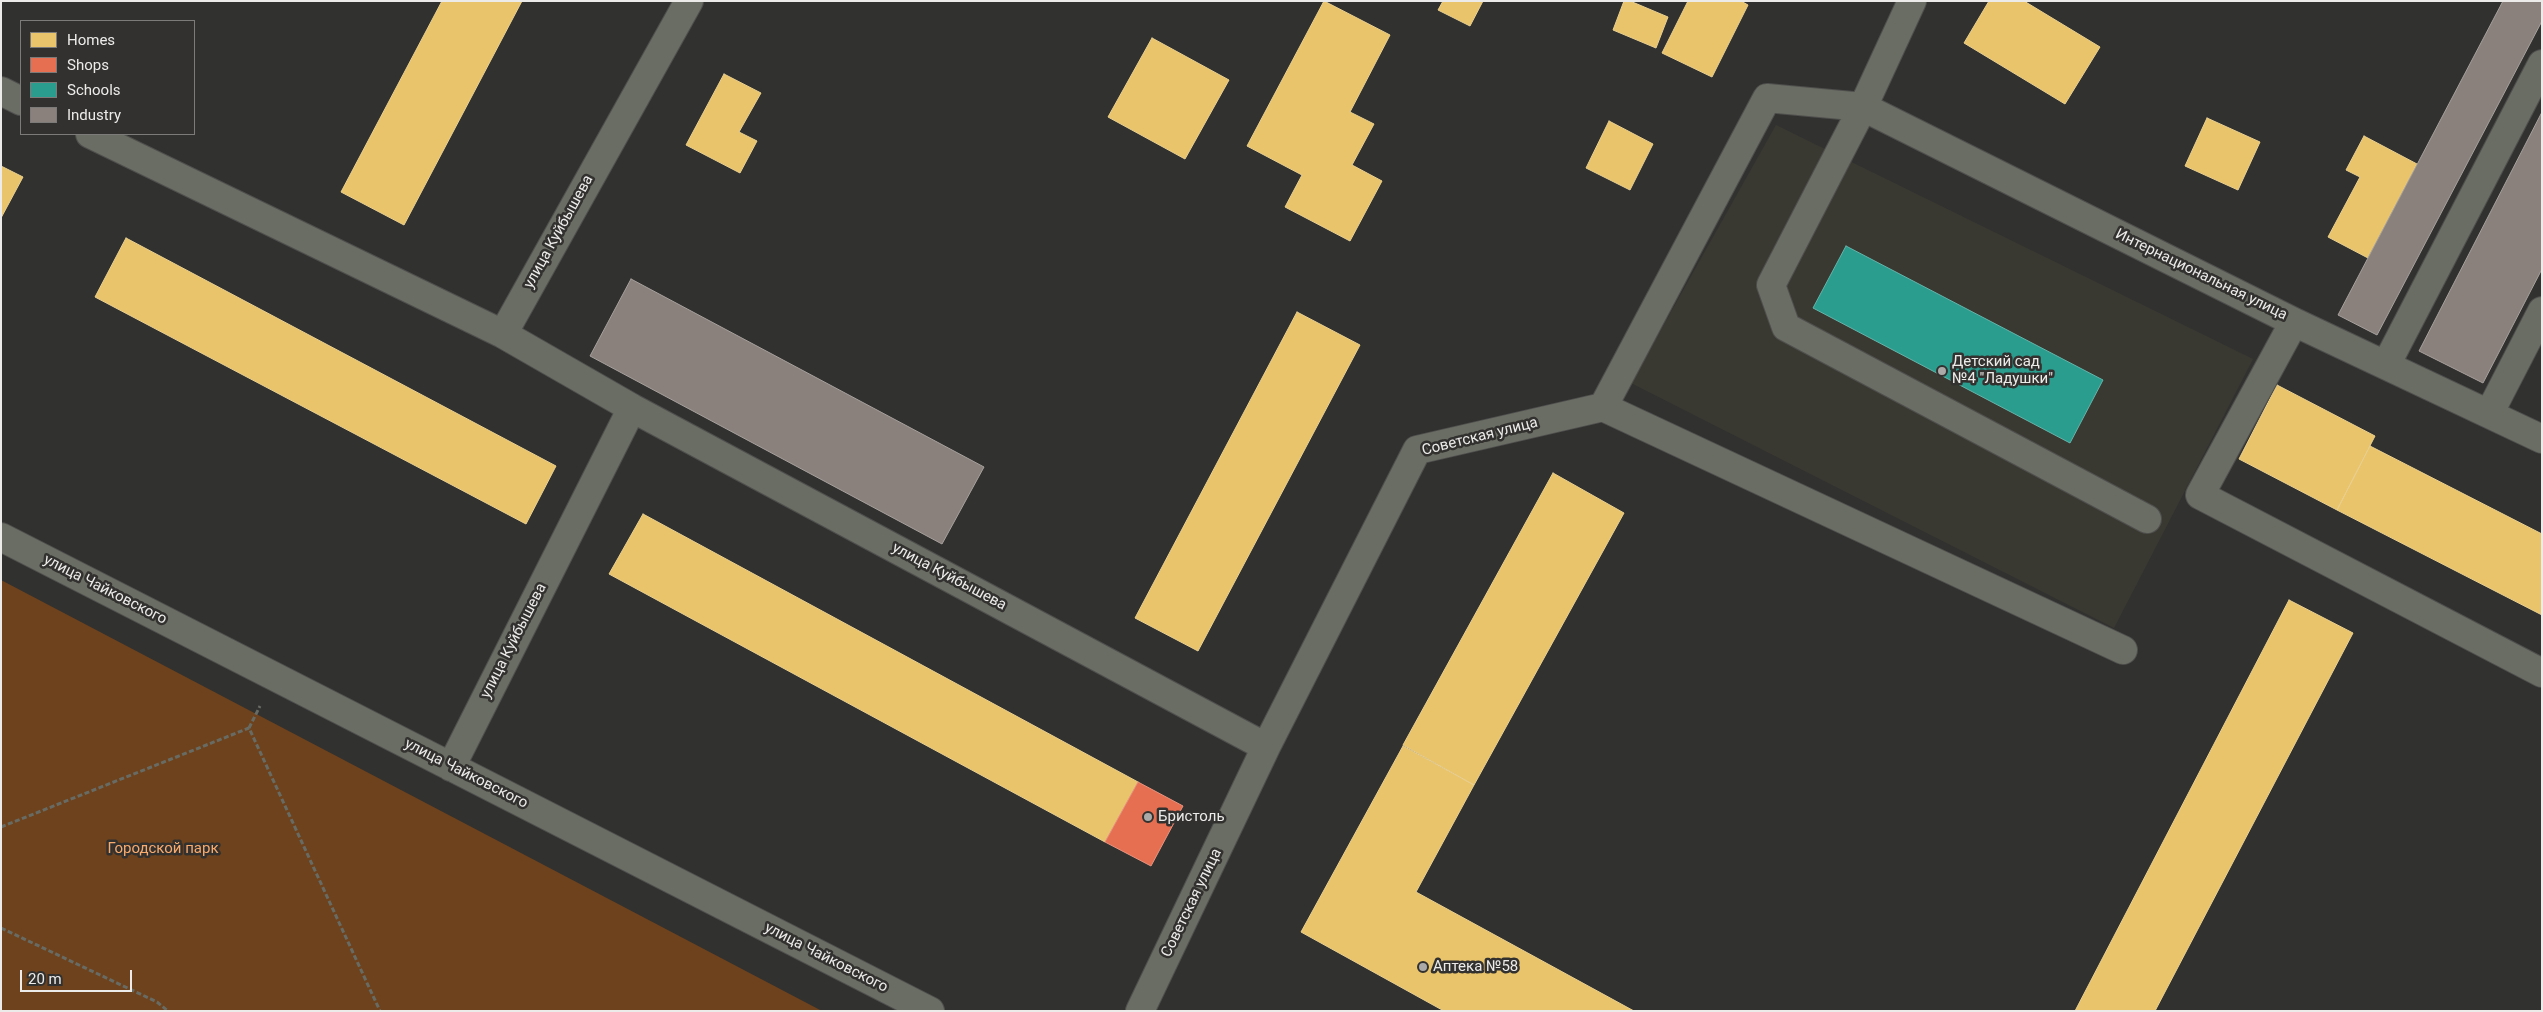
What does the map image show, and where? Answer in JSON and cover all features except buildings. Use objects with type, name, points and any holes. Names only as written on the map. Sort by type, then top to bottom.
[{"type":"street","name":"улица Куйбышева","points":[[689,1],[503,334],[632,408],[1266,747]]},
{"type":"street","points":[[1912,1],[1863,107],[1771,285],[1786,327],[2147,519]]},
{"type":"street","points":[[2386,365],[2542,64]]},
{"type":"street","points":[[1,91],[20,100]]},
{"type":"street","points":[[1863,107],[1767,98],[1603,407],[2122,650]]},
{"type":"street","name":"Интернациональная улица","points":[[1863,107],[2294,322],[2542,439]]},
{"type":"street","points":[[92,135],[503,334]]},
{"type":"street","points":[[2489,414],[2542,311]]},
{"type":"street","points":[[2294,322],[2200,495],[2542,673]]},
{"type":"street","name":"Советская улица","points":[[1140,1011],[1266,747],[1418,450],[1603,407]]},
{"type":"street","name":"улица Куйбышева","points":[[451,766],[632,408]]},
{"type":"street","name":"улица Чайковского","points":[[1,537],[930,1011]]},
{"type":"path","points":[[1,827],[249,728],[380,1011]]},
{"type":"path","points":[[1,928],[157,1002],[168,1011]]},
{"type":"shaded area","name":"Детский сад №4 \"Ладушки\"","points":[[1776,125],[2253,359],[2114,628],[1631,383]]},
{"type":"green space","name":"Городской парк","points":[[1,580],[822,1011],[1,1011]]},
{"type":"place","name":"Детский сад №4 \"Ладушки\"","points":[[1942,371]]},
{"type":"place","name":"Бристоль","points":[[1148,817]]},
{"type":"place","name":"Аптека №58","points":[[1423,967]]}]
